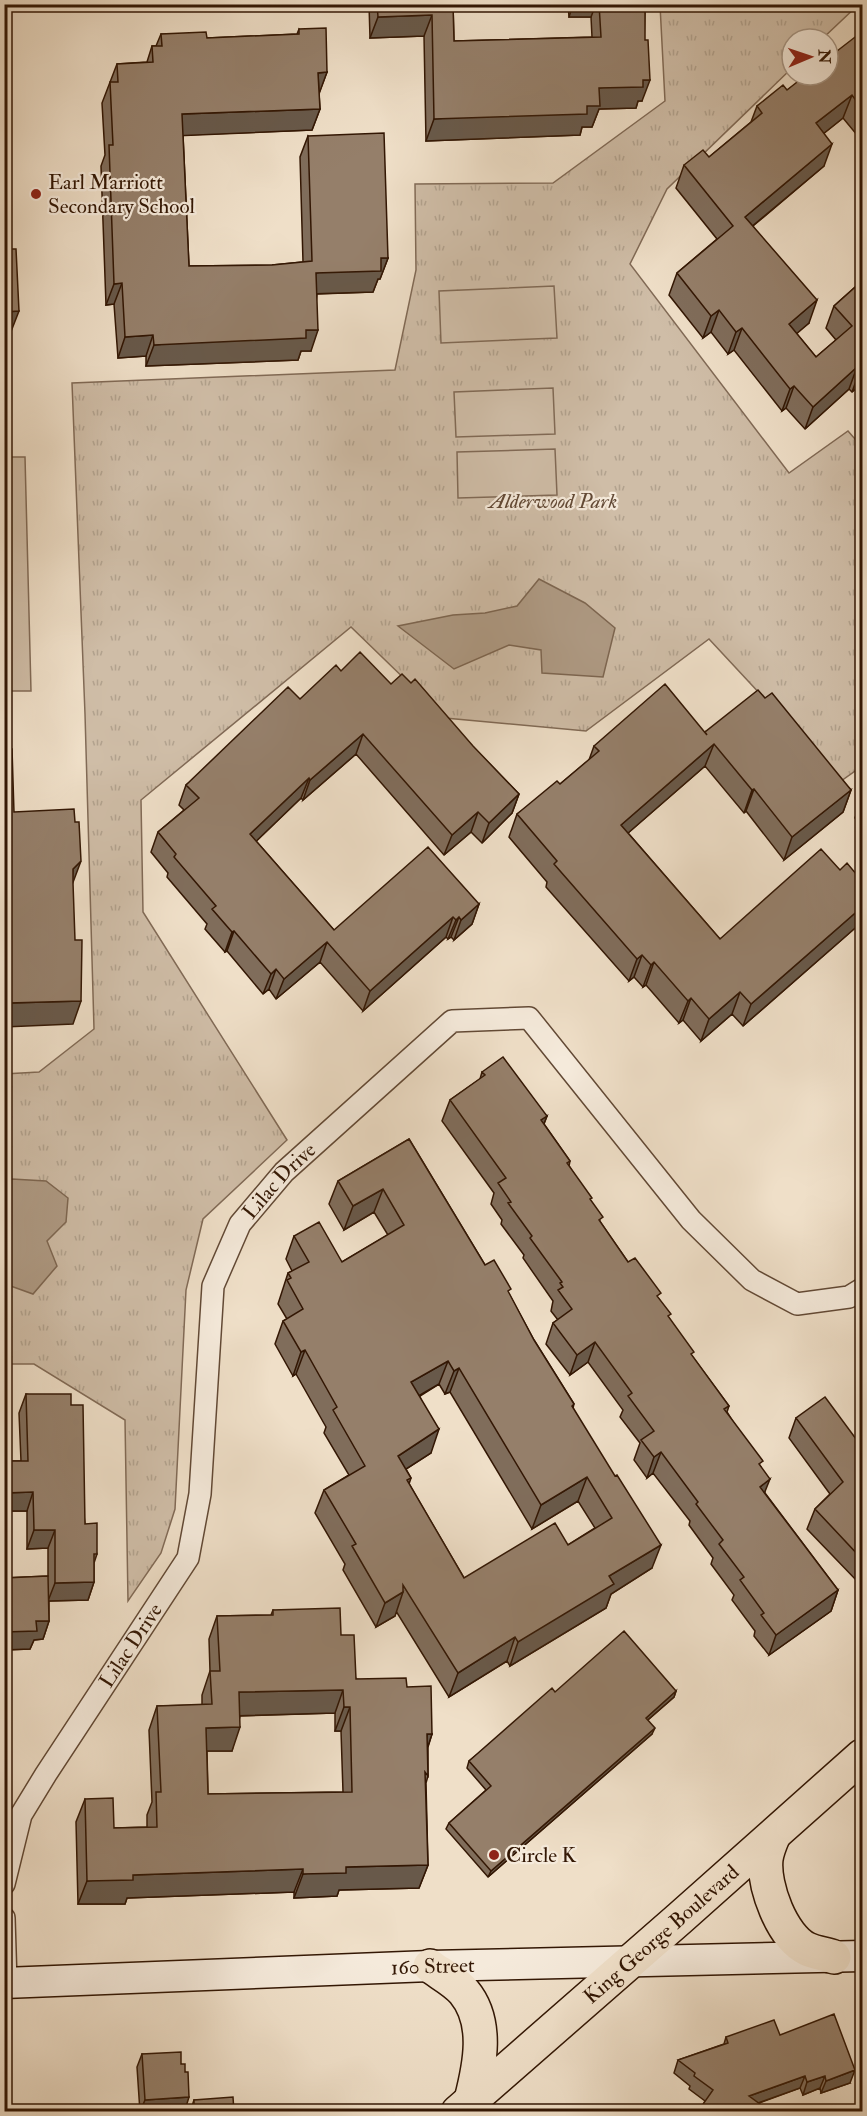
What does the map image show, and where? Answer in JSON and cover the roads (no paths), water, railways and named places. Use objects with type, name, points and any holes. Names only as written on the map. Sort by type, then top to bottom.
[{"type":"main road","name":"King George Boulevard","points":[[465,2106],[862,1756]]},
{"type":"main road","points":[[772,1837],[766,1859],[767,1884],[774,1905],[788,1932],[806,1948],[848,1956]]},
{"type":"main road","name":"160 Street","points":[[5,1983],[430,1966],[848,1956]]},
{"type":"main road","points":[[430,1966],[464,1991],[478,2017],[481,2050],[477,2076],[465,2106]]},
{"type":"street","name":"Lilac Drive","points":[[4,1884],[21,1815],[188,1558],[200,1494],[213,1286],[240,1224],[284,1172],[452,1021],[529,1018],[691,1220],[752,1280],[797,1304],[849,1297],[862,1289]]},
{"type":"street","points":[[4,1918],[5,1983]]},
{"type":"place","name":"Earl Marriott Secondary School","points":[[36,194]]},
{"type":"place","name":"Circle K","points":[[494,1855]]},
{"type":"park label","name":"Alderwood Park","points":[[553,501]]}]
